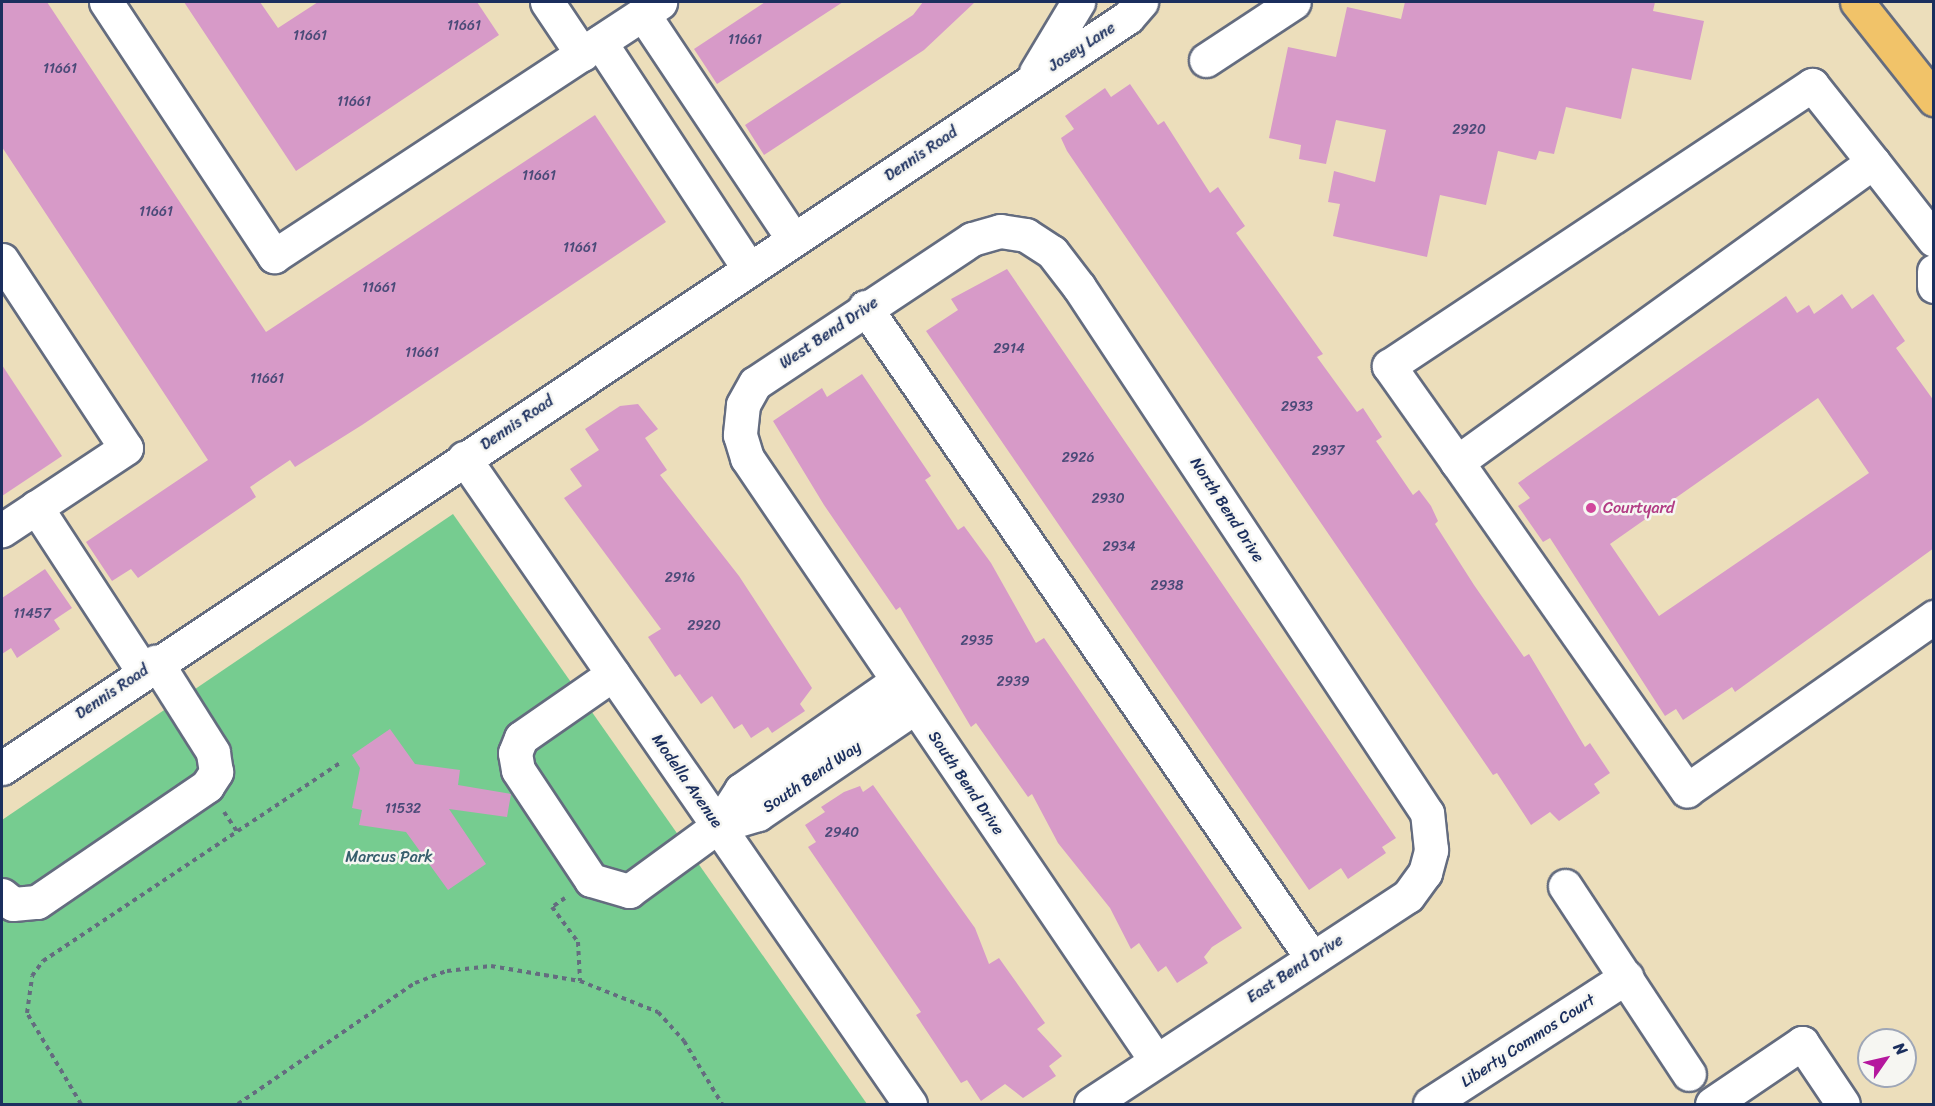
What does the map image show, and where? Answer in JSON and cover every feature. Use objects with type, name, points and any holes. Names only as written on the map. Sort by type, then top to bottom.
[{"type":"main road","points":[[1857,2],[1934,99]]},
{"type":"street","points":[[106,2],[274,256],[651,8],[794,239]]},
{"type":"street","points":[[547,2],[591,48],[749,269]]},
{"type":"street","name":"Josey Lane","points":[[1032,79],[1078,2]]},
{"type":"street","name":"Josey Lane","points":[[1032,79],[1128,17],[1142,2]]},
{"type":"street","points":[[1206,60],[1294,2]]},
{"type":"street","name":"Dennis Road","points":[[2,768],[149,667],[1032,79]]},
{"type":"street","points":[[1934,240],[1812,85],[1389,366],[1688,790],[1934,617]]},
{"type":"street","points":[[1457,462],[1873,162]]},
{"type":"street","name":"West Bend Drive","points":[[779,505],[747,458],[740,435],[743,405],[755,383],[972,239],[1000,231],[1026,235]]},
{"type":"street","name":"North Bend Drive","points":[[1026,235],[1052,252],[1079,287],[1416,796]]},
{"type":"street","points":[[2,260],[126,448],[2,530]]},
{"type":"street","points":[[1934,271],[1934,286]]},
{"type":"street","points":[[865,308],[1312,958]]},
{"type":"street","name":"Modella Avenue","points":[[464,458],[910,1104]]},
{"type":"street","name":"South Bend Drive","points":[[779,505],[1155,1059]]},
{"type":"street","points":[[2,895],[13,904],[37,902],[207,786],[216,772],[213,752],[149,667],[36,507]]},
{"type":"street","points":[[613,674],[521,738],[515,753],[518,770],[591,880],[629,891],[718,826]]},
{"type":"street","name":"South Bend Way","points":[[718,826],[741,790],[906,694]]},
{"type":"street","name":"East Bend Drive","points":[[1091,1104],[1155,1059],[1408,896],[1425,873],[1431,850],[1427,813],[1416,796]]},
{"type":"street","points":[[1565,886],[1689,1074]]},
{"type":"street","name":"Liberty Commos Court","points":[[1430,1104],[1626,977]]},
{"type":"street","points":[[1712,1104],[1802,1043],[1844,1104]]},
{"type":"path","points":[[81,1104],[27,1013],[32,976],[43,961],[340,763]]},
{"type":"path","points":[[552,907],[578,942],[580,981]]},
{"type":"path","points":[[238,1104],[387,999],[447,971],[491,966],[580,981],[658,1012],[684,1041],[722,1104]]},
{"type":"green space","name":"Marcus Park","points":[[453,514],[867,1104],[2,1104],[2,820]]},
{"type":"building","points":[[2,2],[47,2],[266,332],[595,115],[666,222],[362,425],[295,467],[290,460],[250,487],[256,497],[138,578],[131,569],[112,581],[86,542],[208,460],[2,147]]},
{"type":"building","points":[[184,2],[260,2],[278,28],[318,2],[477,2],[499,35],[296,171]]},
{"type":"building","points":[[765,2],[843,2],[717,84],[694,49]]},
{"type":"building","points":[[923,2],[975,2],[924,50],[764,155],[745,125],[913,15]]},
{"type":"building","points":[[1405,2],[1655,2],[1653,11],[1704,21],[1691,80],[1632,68],[1621,119],[1566,107],[1554,154],[1539,151],[1536,160],[1498,151],[1486,205],[1440,195],[1427,257],[1333,236],[1340,204],[1328,202],[1334,171],[1375,182],[1386,130],[1336,120],[1326,164],[1299,159],[1301,145],[1269,138],[1288,47],[1336,57],[1347,7],[1401,19]]},
{"type":"building","points":[[1130,84],[1158,125],[1164,121],[1210,193],[1218,187],[1245,226],[1236,233],[1323,354],[1317,357],[1357,412],[1363,408],[1382,437],[1376,441],[1413,495],[1419,490],[1431,506],[1438,521],[1435,524],[1474,585],[1524,657],[1529,654],[1585,747],[1590,743],[1610,773],[1594,784],[1600,793],[1559,821],[1550,812],[1531,825],[1497,773],[1493,775],[1067,151],[1061,138],[1074,129],[1065,116],[1105,88],[1111,97]]},
{"type":"building","points":[[1007,269],[1396,838],[1382,847],[1386,853],[1348,879],[1341,868],[1309,890],[926,331],[958,310],[951,299]]},
{"type":"building","name":"Courtyard","points":[[1842,294],[1852,309],[1873,294],[1905,341],[1896,348],[1934,401],[1934,548],[1735,692],[1732,687],[1683,720],[1676,709],[1665,716],[1550,538],[1543,542],[1518,506],[1530,498],[1518,483],[1786,296],[1797,313],[1809,305],[1814,314]],"holes":[[[1818,398],[1869,473],[1659,616],[1610,544]]]},
{"type":"building","points":[[2,365],[62,456],[2,496]]},
{"type":"building","points":[[862,374],[931,476],[925,480],[958,530],[964,526],[991,563],[1036,643],[1044,638],[1242,928],[1212,947],[1204,957],[1208,963],[1177,983],[1166,966],[1158,972],[1139,943],[1131,949],[1110,908],[1058,843],[1032,794],[1028,797],[976,723],[971,727],[900,607],[896,610],[824,505],[773,421],[822,388],[827,397]]},
{"type":"building","points":[[638,404],[658,429],[645,438],[667,470],[660,475],[739,576],[812,688],[800,704],[805,711],[772,733],[768,727],[751,738],[742,724],[734,729],[712,696],[701,704],[680,674],[675,677],[648,637],[661,629],[564,498],[582,486],[570,469],[599,450],[585,429],[620,406]]},
{"type":"building","points":[[45,569],[72,608],[54,620],[60,629],[17,658],[11,648],[2,654],[2,598]]},
{"type":"building","points":[[390,729],[415,764],[460,770],[458,785],[511,794],[507,817],[449,809],[486,864],[448,890],[406,832],[359,825],[362,810],[352,808],[360,768],[352,755]]},
{"type":"building","points":[[873,785],[975,928],[989,964],[999,958],[1045,1023],[1037,1029],[1062,1056],[1049,1066],[1056,1076],[1023,1098],[1005,1084],[981,1101],[967,1080],[961,1083],[916,1015],[921,1012],[808,847],[816,842],[805,825],[825,812],[821,807],[844,792],[860,786],[863,792]]},
{"type":"place","name":"Courtyard","points":[[1591,508]]}]
